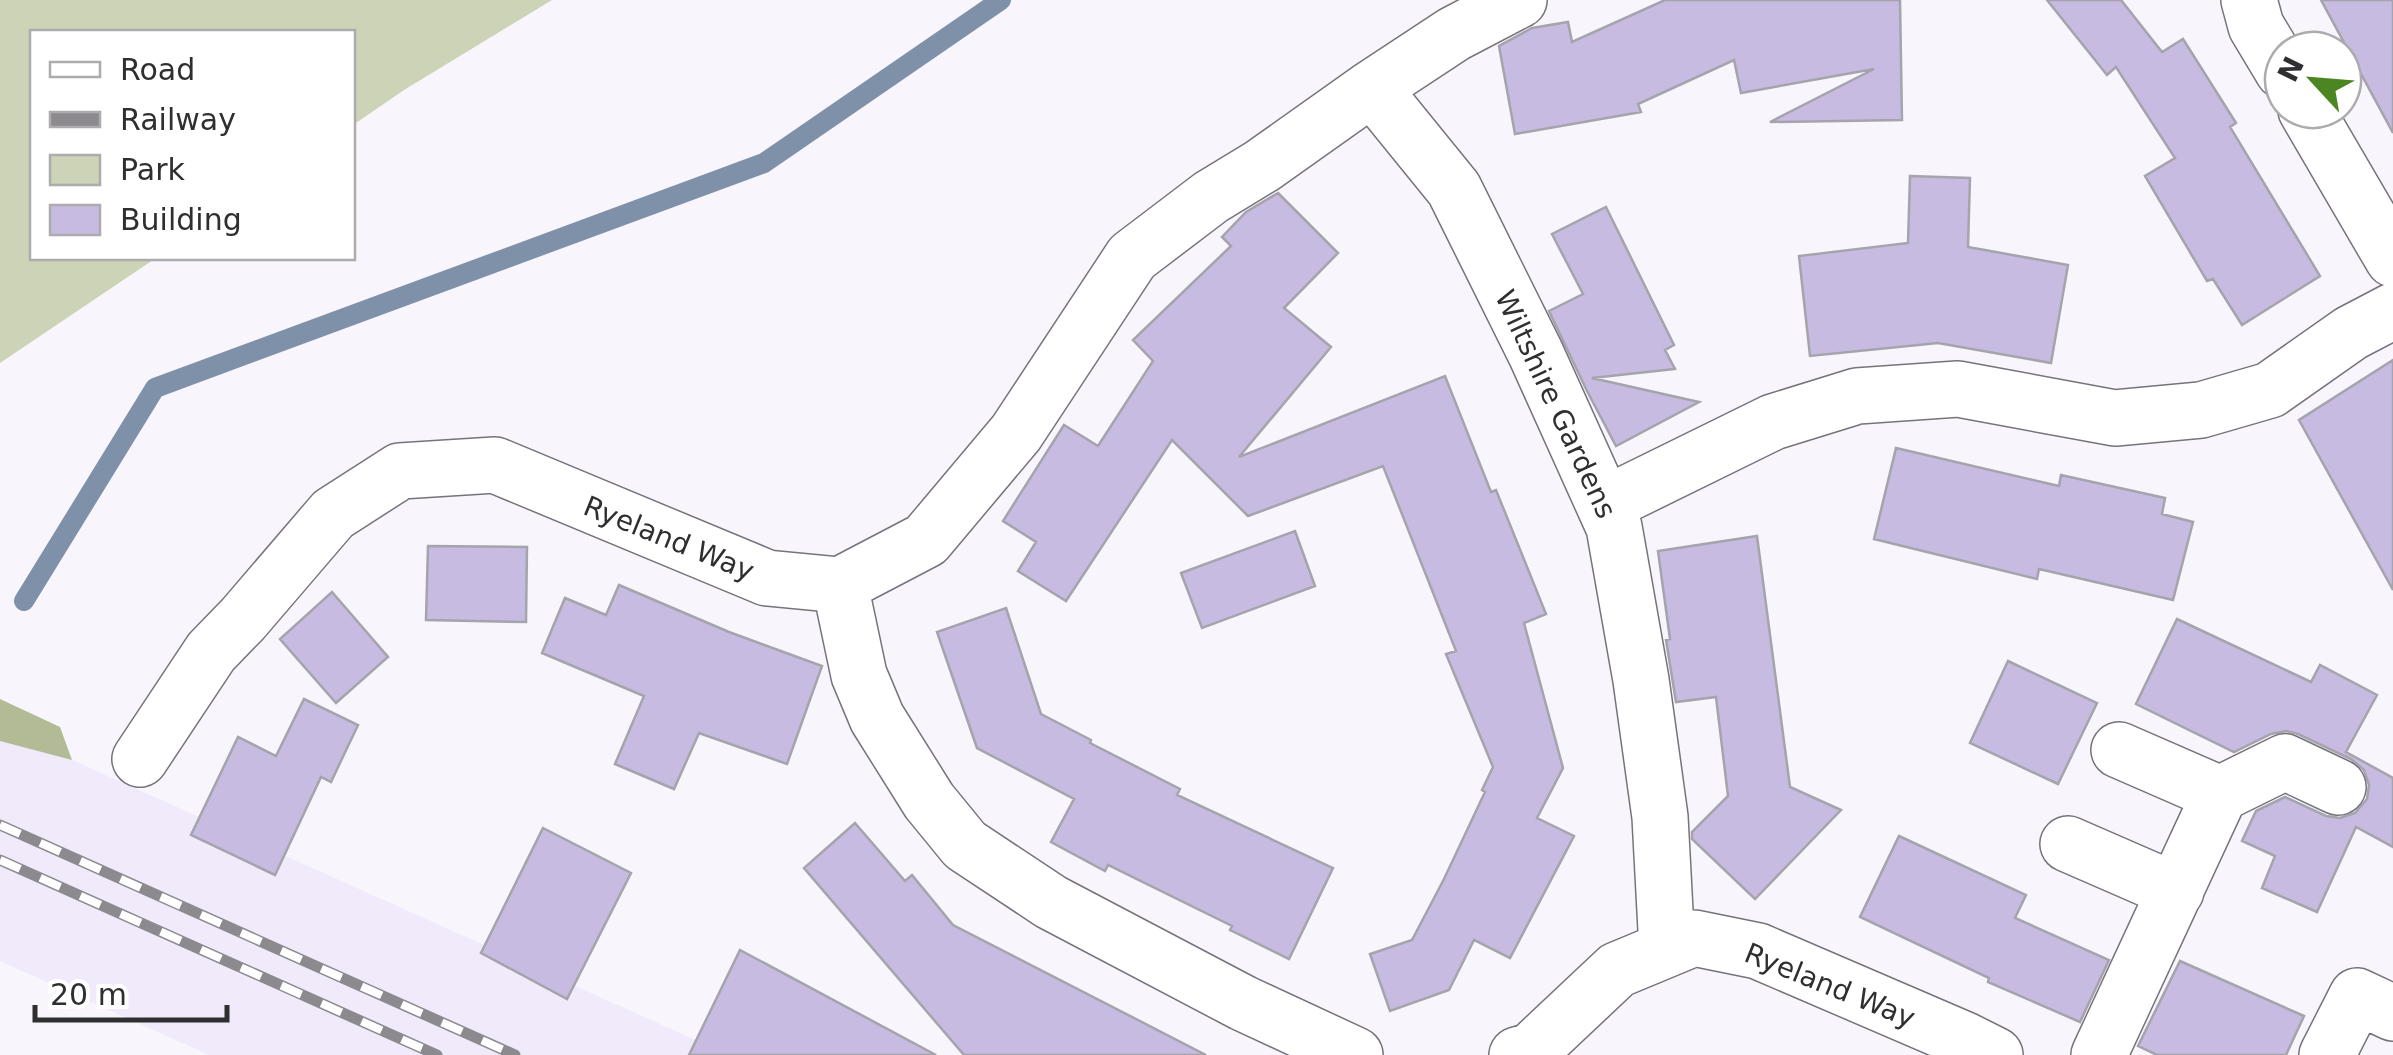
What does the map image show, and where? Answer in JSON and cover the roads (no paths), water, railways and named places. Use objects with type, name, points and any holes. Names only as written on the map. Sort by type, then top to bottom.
[{"type":"street","points":[[1355,1055],[1243,1004],[1050,902],[964,845],[928,801],[877,718],[859,676],[840,585],[926,540],[1016,433],[1132,257],[1211,197],[1372,88],[1454,34],[1520,0]]},
{"type":"street","points":[[2249,0],[2263,38]]},
{"type":"street","name":"Wiltshire Gardens","points":[[1372,88],[1454,189],[1536,354],[1614,527],[1642,680],[1660,817],[1667,950]]},
{"type":"street","points":[[2318,130],[2393,259]]},
{"type":"street","points":[[1604,505],[1773,422],[1856,396],[1958,389],[2116,418],[2200,410],[2270,390],[2351,333],[2393,311]]},
{"type":"street","name":"Ryeland Way","points":[[140,758],[211,652],[334,514],[400,471],[495,464],[766,578],[840,585]]},
{"type":"street","points":[[2118,750],[2220,794]]},
{"type":"street","points":[[2099,1055],[2220,794],[2285,762],[2338,787]]},
{"type":"street","points":[[2068,844],[2176,891]]},
{"type":"street","name":"Ryeland Way","points":[[1517,1055],[1531,1051],[1617,970],[1694,938],[1758,951],[1995,1055]]},
{"type":"street","points":[[2327,1055],[2357,996],[2393,1014]]},
{"type":"waterway","points":[[24,601],[155,388],[764,163],[1001,0]]},
{"type":"railway","points":[[0,825],[515,1055]]},
{"type":"railway","points":[[0,860],[437,1055]]}]
